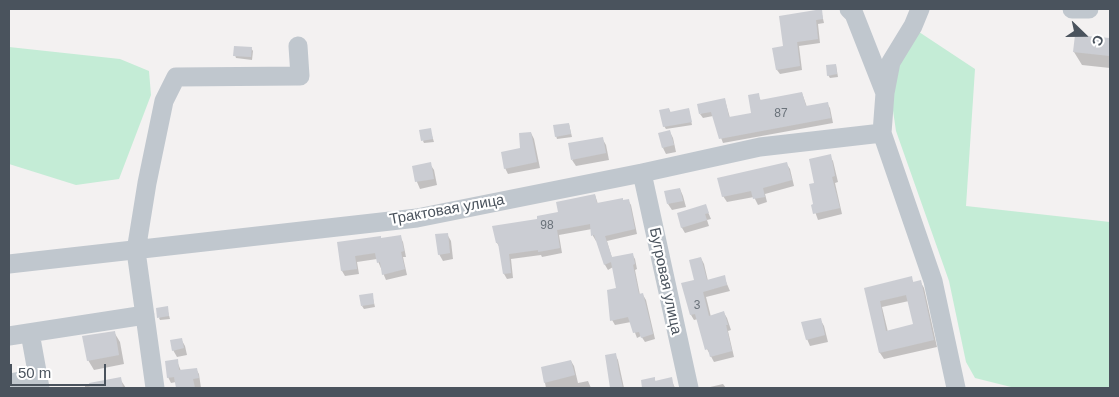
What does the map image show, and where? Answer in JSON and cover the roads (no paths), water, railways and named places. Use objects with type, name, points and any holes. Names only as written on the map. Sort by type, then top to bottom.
[{"type":"street","points":[[848,9],[854,14],[885,93]]},
{"type":"street","points":[[920,9],[891,62],[885,93],[882,133],[934,281],[956,388]]},
{"type":"street","points":[[1072,9],[1089,9]]},
{"type":"street","points":[[155,388],[136,250],[147,183],[164,101],[176,77],[300,76],[298,46]]},
{"type":"street","name":"Трактовая улица","points":[[9,264],[417,218],[642,173],[760,147],[882,133]]},
{"type":"street","name":"Бугровая улица","points":[[642,173],[689,388]]},
{"type":"street","points":[[9,336],[145,315]]},
{"type":"street","points":[[9,383],[39,383],[30,333]]}]
